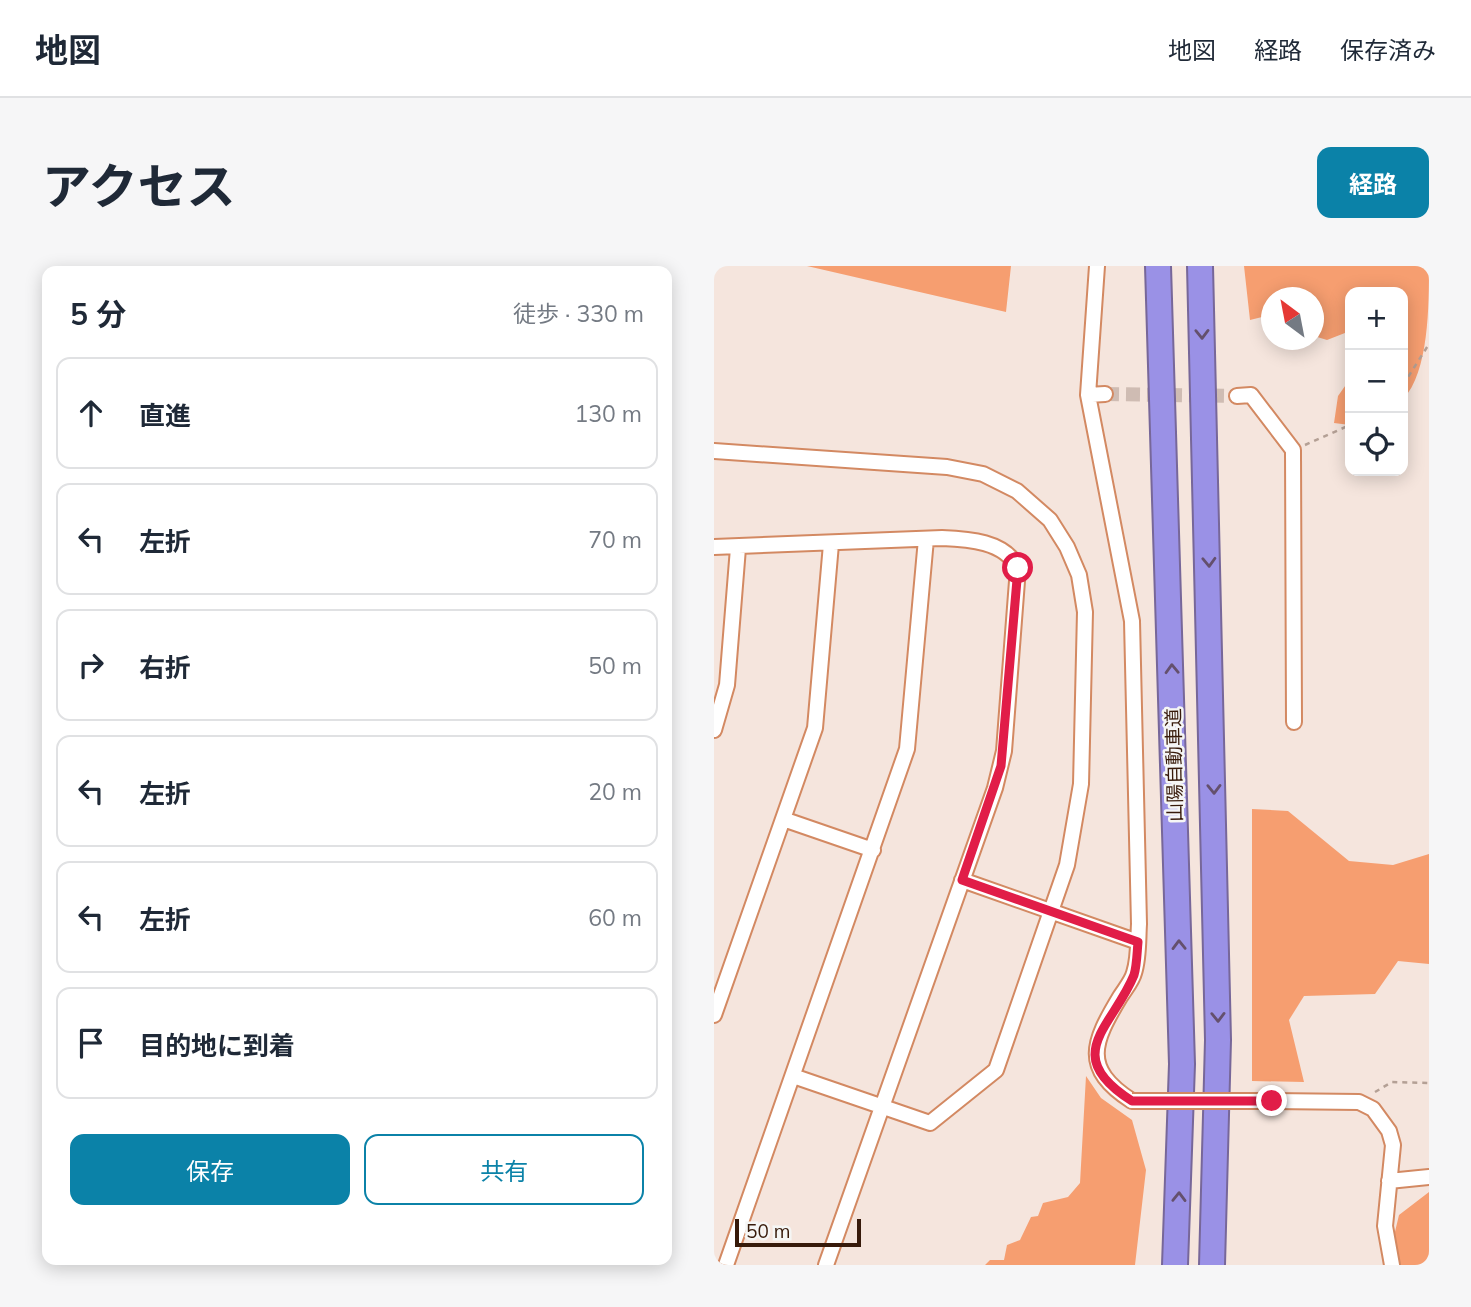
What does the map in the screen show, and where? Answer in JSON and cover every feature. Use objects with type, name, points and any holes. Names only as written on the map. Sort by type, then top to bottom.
[{"type":"highway","name":"山陽自動車道","points":[[1156,266],[1172,681],[1182,1064],[1175,1265]]},
{"type":"highway","name":"山陽自動車道","points":[[1200,266],[1219,1040],[1212,1265]]},
{"type":"street","points":[[1097,266],[1088,395],[1132,621],[1138,942],[1134,974],[1101,1029],[1095,1051],[1100,1074],[1114,1090],[1132,1101],[1359,1102],[1373,1110],[1389,1131],[1393,1145],[1385,1226],[1392,1265]]},
{"type":"street","points":[[1088,395],[1105,394]]},
{"type":"street","points":[[1237,396],[1251,395],[1293,450],[1294,722]]},
{"type":"street","points":[[714,451],[960,469],[1007,484],[1032,503],[1058,531],[1079,575],[1085,625],[1079,806],[1067,865],[992,1075],[930,1123],[793,1076]]},
{"type":"street","points":[[726,1265],[907,749],[926,539]]},
{"type":"street","points":[[714,547],[926,539],[979,540],[1009,556],[1018,568],[1001,766],[825,1265]]},
{"type":"street","points":[[714,1014],[816,728],[831,544]]},
{"type":"street","points":[[714,730],[726,685],[738,548]]},
{"type":"street","points":[[783,819],[873,850]]},
{"type":"street","points":[[962,880],[1138,942]]},
{"type":"street","points":[[1390,1181],[1429,1177]]},
{"type":"path","points":[[1408,377],[1429,344]]},
{"type":"path","points":[[1293,450],[1345,427]]},
{"type":"path","points":[[1359,1102],[1392,1082],[1429,1083]]},
{"type":"shaded area","points":[[807,266],[1011,266],[1006,312]]},
{"type":"shaded area","points":[[1244,266],[1429,266],[1428,318],[1423,356],[1408,392],[1408,287],[1345,287],[1345,333],[1327,340],[1324,339],[1324,287],[1261,287],[1261,317],[1250,320]]},
{"type":"shaded area","points":[[1345,386],[1345,424],[1334,423],[1338,396]]},
{"type":"shaded area","points":[[1252,809],[1288,811],[1349,861],[1393,865],[1429,854],[1429,964],[1398,961],[1375,994],[1304,996],[1289,1020],[1304,1082],[1252,1081]]},
{"type":"shaded area","points":[[1086,1076],[1101,1098],[1132,1120],[1146,1170],[1135,1265],[985,1265],[990,1260],[1004,1260],[1007,1245],[1020,1240],[1031,1217],[1038,1216],[1043,1203],[1068,1197],[1080,1183]]},
{"type":"shaded area","points":[[1429,1192],[1429,1265],[1387,1265],[1399,1215]]},
{"type":"tunnel","points":[[1105,394],[1237,396]]},
{"type":"route","points":[[1018,568],[1004,751],[995,788],[962,880],[1138,942],[1134,974],[1101,1029],[1095,1051],[1100,1074],[1114,1090],[1132,1101],[1272,1101]]}]
